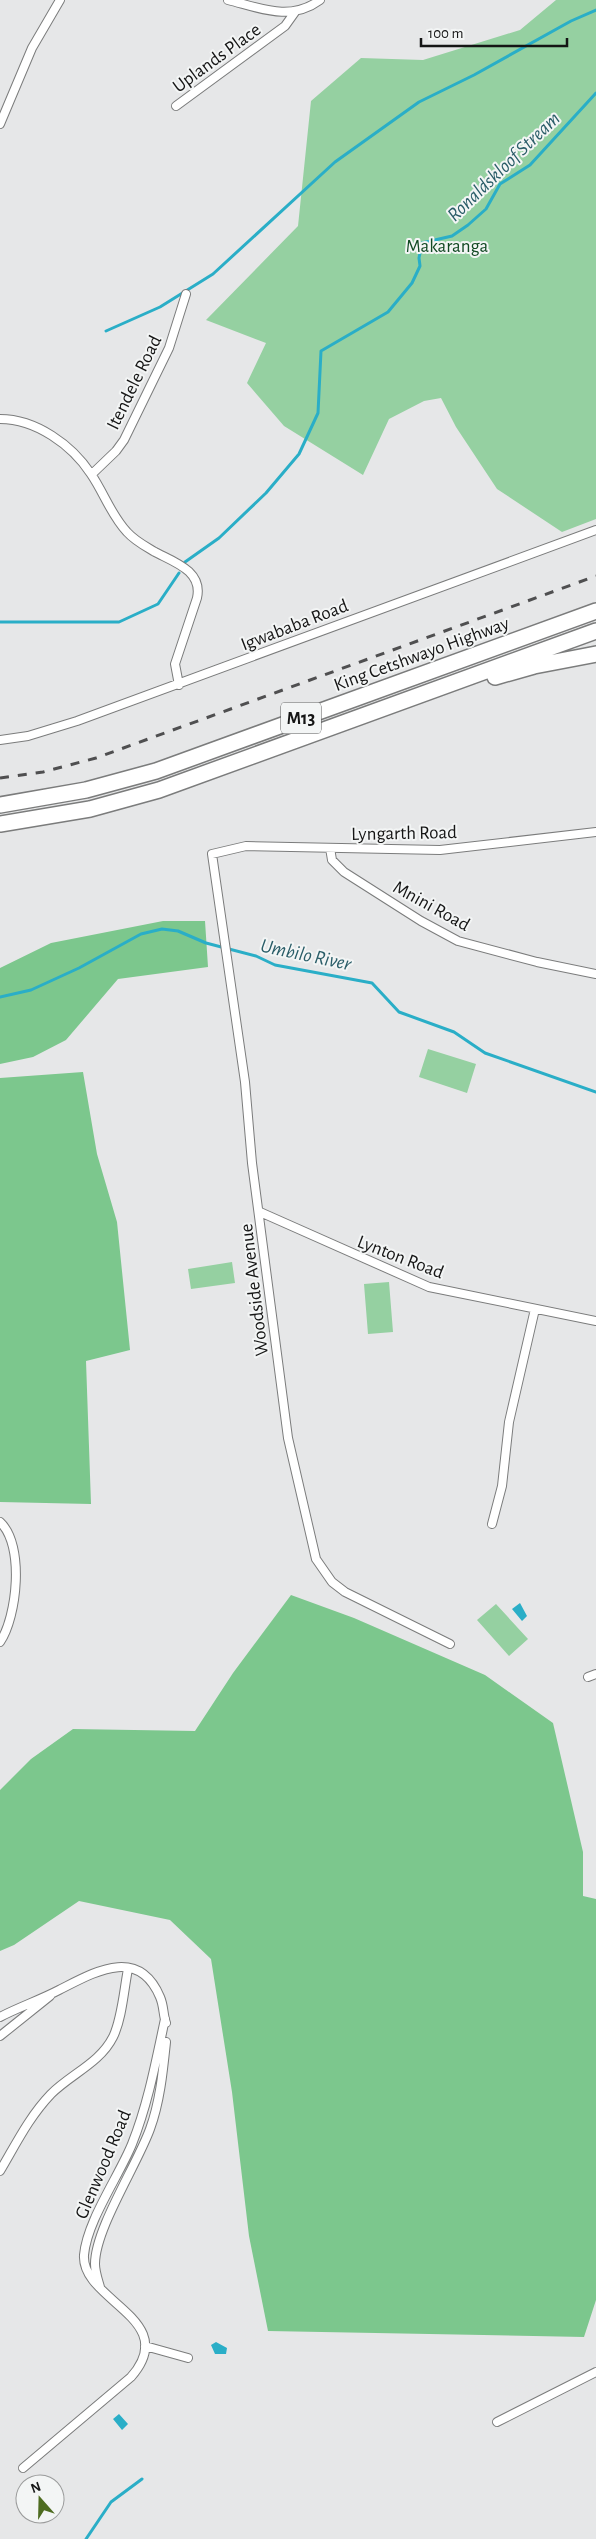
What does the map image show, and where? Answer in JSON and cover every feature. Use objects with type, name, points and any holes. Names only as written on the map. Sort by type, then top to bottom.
[{"type":"highway","name":"King Cetshwayo Highway","points":[[0,805],[86,790],[156,771],[596,610]]},
{"type":"highway","name":"King Cetshwayo Highway","points":[[0,824],[38,819],[119,802],[201,775],[596,631]]},
{"type":"highway","points":[[359,718],[534,666],[596,654]]},
{"type":"street","points":[[0,124],[32,48],[60,0]]},
{"type":"street","points":[[228,0],[278,12],[295,12],[320,0]]},
{"type":"street","name":"Uplands Place","points":[[176,106],[285,26],[295,12]]},
{"type":"street","name":"Itendele Road","points":[[92,474],[124,440],[169,348],[186,294]]},
{"type":"street","points":[[0,419],[29,424],[50,434],[68,448],[92,474],[108,507],[128,533],[137,541],[187,570],[196,579],[197,598],[175,664],[179,685]]},
{"type":"street","name":"Igwababa Road","points":[[0,740],[45,732],[179,685],[596,530]]},
{"type":"street","name":"Lyngarth Road","points":[[212,854],[246,846],[440,850],[596,832]]},
{"type":"street","name":"Mnini Road","points":[[330,848],[332,860],[344,872],[452,939],[538,962],[596,974]]},
{"type":"street","name":"Woodside Avenue","points":[[212,854],[245,1082],[252,1163],[260,1212],[288,1438],[316,1559],[332,1582],[345,1592],[450,1644]]},
{"type":"street","name":"Lynton Road","points":[[260,1212],[429,1287],[596,1321]]},
{"type":"street","points":[[492,1524],[500,1499],[508,1422],[535,1309]]},
{"type":"street","points":[[0,1522],[10,1535],[15,1566],[13,1613],[0,1642]]},
{"type":"street","points":[[588,1677],[596,1674]]},
{"type":"street","points":[[0,2017],[97,1970],[112,1967],[128,1969],[115,2031],[108,2044],[100,2056],[53,2093],[36,2111],[23,2128],[0,2171]]},
{"type":"street","name":"Glenwood Road","points":[[128,1969],[143,1976],[155,1988],[163,2007],[164,2019],[161,2048],[139,2124],[95,2221],[86,2249],[86,2269],[91,2279],[134,2321],[142,2334],[145,2346]]},
{"type":"street","points":[[0,2036],[58,1990]]},
{"type":"street","name":"Glenwood Road","points":[[100,2287],[96,2271],[96,2253],[106,2225],[151,2126],[164,2071],[167,2029],[164,2019]]},
{"type":"street","points":[[24,2468],[131,2377],[140,2365],[145,2346],[188,2358]]},
{"type":"street","points":[[497,2422],[596,2372]]},
{"type":"green space","name":"Makaranga","points":[[556,0],[596,0],[596,519],[562,532],[497,489],[456,427],[441,398],[424,401],[389,419],[363,475],[284,426],[247,383],[266,343],[206,320],[298,226],[311,101],[361,58],[423,60],[520,30]]},
{"type":"green space","points":[[163,921],[205,921],[208,967],[118,979],[66,1040],[33,1057],[0,1064],[0,968],[51,943]]},
{"type":"green space","points":[[428,1049],[476,1064],[467,1093],[419,1077]]},
{"type":"green space","points":[[83,1072],[97,1154],[117,1222],[130,1350],[86,1361],[91,1504],[0,1502],[0,1078]]},
{"type":"green space","points":[[232,1262],[235,1283],[191,1289],[188,1269]]},
{"type":"green space","points":[[389,1282],[393,1332],[368,1334],[364,1284]]},
{"type":"green space","points":[[291,1595],[354,1618],[485,1675],[553,1723],[583,1852],[583,1896],[596,1899],[596,2300],[584,2337],[268,2331],[249,2236],[232,2092],[211,1959],[170,1920],[79,1901],[14,1945],[0,1951],[0,1790],[31,1759],[73,1729],[195,1731],[233,1673]]},
{"type":"green space","points":[[496,1604],[528,1639],[509,1656],[477,1620]]},
{"type":"water","points":[[520,1603],[527,1616],[522,1621],[512,1609]]},
{"type":"water","points":[[216,2342],[227,2348],[226,2354],[215,2354],[211,2345]]},
{"type":"water","points":[[119,2414],[128,2424],[122,2430],[113,2419]]},
{"type":"waterway","points":[[106,331],[160,307],[213,274],[335,162],[419,102],[474,75],[571,21],[596,10]]},
{"type":"waterway","name":"Ronaldskloof Stream","points":[[185,562],[219,538],[266,493],[299,454],[318,413],[321,351],[388,312],[412,283],[420,266],[419,258],[422,243],[452,236],[468,225],[486,209],[500,184],[530,165],[596,93]]},
{"type":"waterway","name":"Ronaldskloof Stream","points":[[0,622],[119,622],[158,604],[179,573]]},
{"type":"waterway","name":"Umbilo River","points":[[0,997],[31,990],[79,968],[141,934],[162,929],[178,931],[206,943],[256,956],[275,965],[372,983],[399,1012],[454,1032],[485,1053],[596,1092]]},
{"type":"waterway","points":[[86,2539],[111,2502],[142,2479]]},
{"type":"railway","points":[[0,778],[43,772],[96,758],[596,576]]}]
